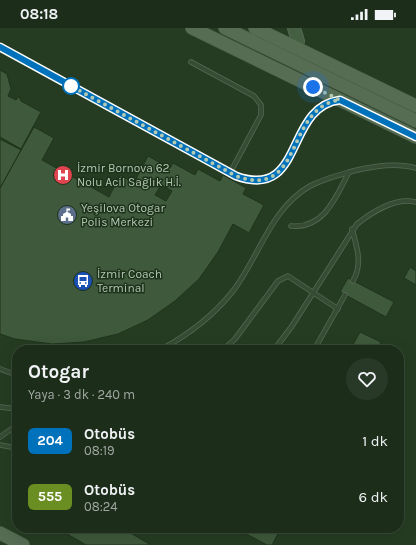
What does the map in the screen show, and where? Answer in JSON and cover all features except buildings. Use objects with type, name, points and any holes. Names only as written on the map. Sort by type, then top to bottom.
[{"type":"main road","points":[[192,28],[416,137]]},
{"type":"main road","points":[[225,28],[416,121]]},
{"type":"main road","points":[[255,28],[416,106]]},
{"type":"main road","points":[[270,28],[416,98]]},
{"type":"main road","points":[[294,28],[298,41]]},
{"type":"main road","points":[[0,533],[23,545]]},
{"type":"lane","points":[[0,47],[245,180],[267,180],[277,174],[316,111],[326,103],[340,100]]},
{"type":"lane","points":[[191,62],[254,96],[261,105],[261,115],[230,173]]},
{"type":"lane","points":[[169,345],[215,312],[245,273],[277,217],[289,202],[311,185],[349,172],[383,166],[400,165],[416,168]]},
{"type":"lane","points":[[291,226],[305,226],[321,218],[339,192],[349,172]]},
{"type":"lane","points":[[277,345],[314,292],[352,230],[363,219],[393,204],[416,202]]},
{"type":"lane","points":[[352,230],[360,257],[357,274],[353,281]]},
{"type":"lane","points":[[228,345],[235,339],[278,281],[288,276],[338,309]]},
{"type":"lane","points":[[317,345],[345,295]]},
{"type":"lane","points":[[0,369],[12,373]]},
{"type":"lane","points":[[0,407],[12,408]]},
{"type":"lane","points":[[0,437],[12,429]]},
{"type":"lane","points":[[0,444],[12,447]]},
{"type":"bus line","name":"204","points":[[0,47],[245,180],[267,180],[281,171],[302,131],[318,108],[332,101],[340,100],[416,137]]},
{"type":"place","name":"İzmir Bornova 62 Nolu Acil Sağlık H.İ.","points":[[63,175]]},
{"type":"place","name":"Yeşilova Otogar Polis Merkezi","points":[[67,215]]},
{"type":"place","name":"İzmir Coach Terminal","points":[[83,281]]},
{"type":"route","points":[[71,86],[69,85],[236,176],[252,181],[267,180],[281,171],[318,108],[332,101],[340,100],[313,87]]}]
